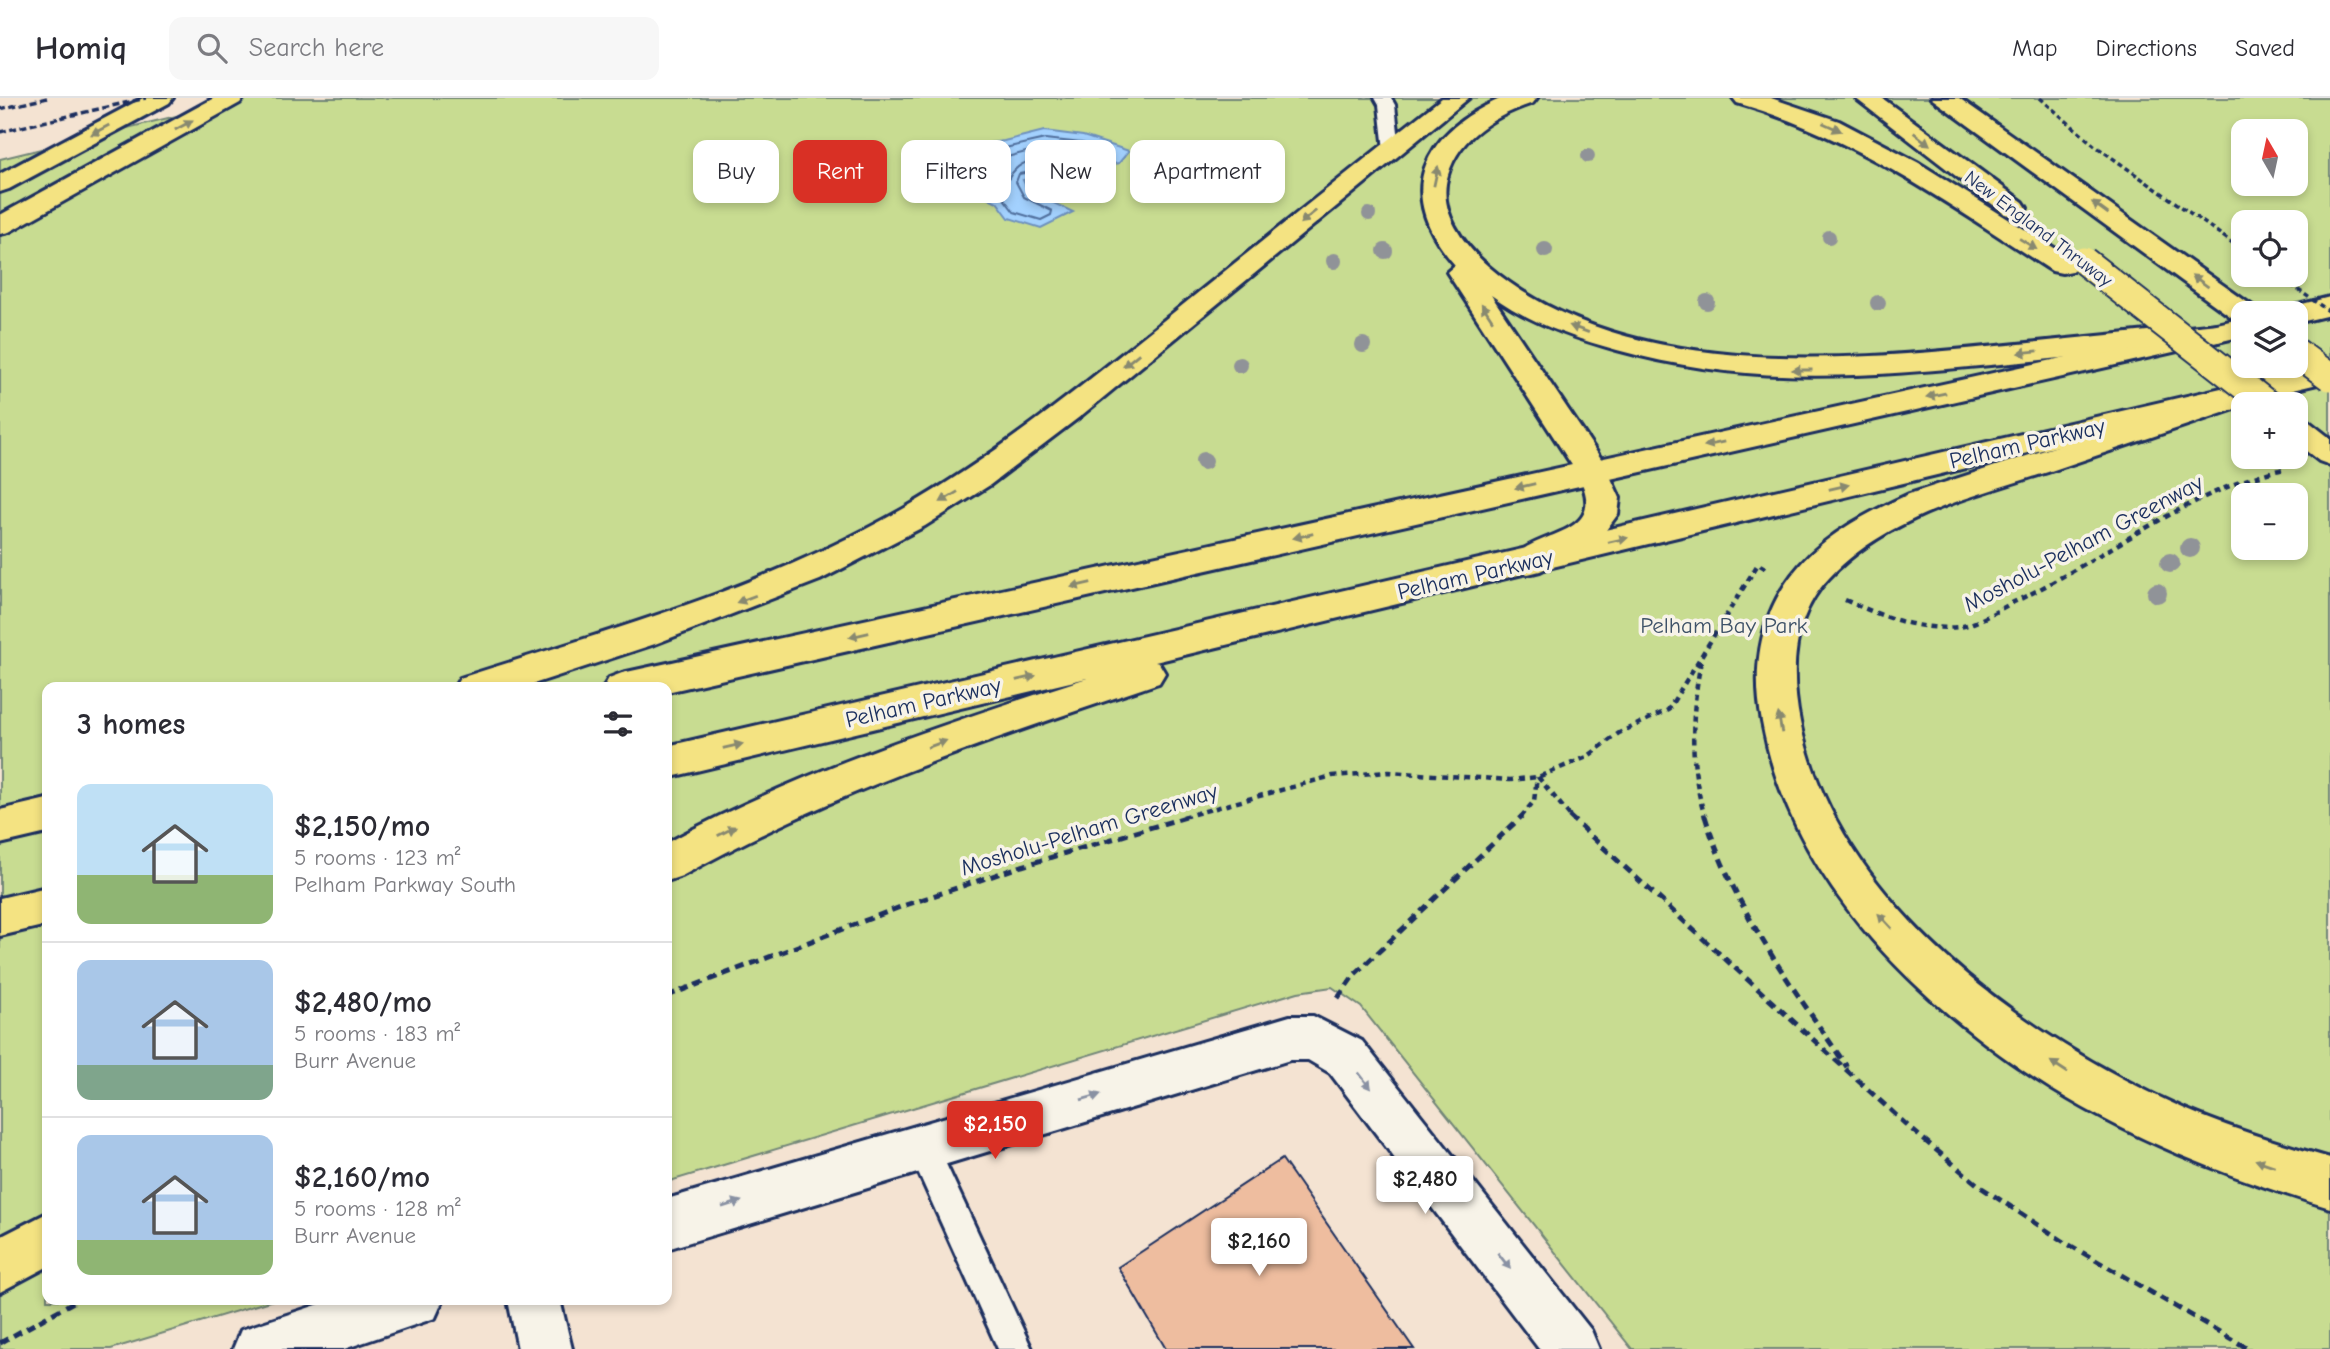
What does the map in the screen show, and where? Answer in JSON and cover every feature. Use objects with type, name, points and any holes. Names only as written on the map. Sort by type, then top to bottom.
[{"type":"main road","points":[[0,184],[161,98]]},
{"type":"main road","points":[[0,226],[232,98]]},
{"type":"main road","points":[[492,682],[718,610],[815,569],[956,493],[1053,423],[1457,98]]},
{"type":"main road","points":[[1525,98],[1476,122],[1459,135],[1445,151],[1433,182],[1433,200],[1454,260],[1592,471],[1604,500],[1602,512],[1595,524],[1580,536],[1528,562]]},
{"type":"main road","points":[[1745,98],[1815,120],[1874,147],[2073,263],[2224,340],[2282,380]]},
{"type":"main road","name":"New England Thruway","points":[[1867,98],[2073,263]]},
{"type":"main road","points":[[1942,98],[2231,304]]},
{"type":"main road","points":[[1438,219],[1463,258],[1505,293],[1531,307],[1561,322],[1615,340],[1706,362],[1763,368],[1836,370],[2224,340]]},
{"type":"main road","points":[[2308,311],[2330,306]]},
{"type":"main road","points":[[649,682],[1592,471],[2224,340]]},
{"type":"main road","points":[[2330,374],[2282,380],[1921,502],[1882,521],[1850,541],[1803,585],[1781,627],[1774,683],[1779,720],[1797,787],[1816,825],[1842,867],[1876,912],[1964,998],[2019,1041],[2078,1079],[2219,1148],[2330,1183]]},
{"type":"main road","name":"Pelham Parkway","points":[[672,761],[1528,562],[2282,380]]},
{"type":"main road","points":[[2308,437],[2330,454]]},
{"type":"main road","points":[[672,861],[822,787],[893,759],[1359,600]]},
{"type":"main road","points":[[0,827],[42,817]]},
{"type":"main road","points":[[0,917],[42,907]]},
{"type":"main road","points":[[0,1266],[42,1241]]},
{"type":"street","points":[[672,1222],[1290,1038],[1313,1038],[1346,1057],[1572,1349]]},
{"type":"street","points":[[260,1349],[401,1305]]},
{"type":"street","points":[[535,1305],[545,1349]]},
{"type":"lane","points":[[1384,98],[1392,150]]},
{"type":"lane","points":[[922,1147],[1015,1349]]},
{"type":"path","points":[[2040,98],[2070,127],[2231,242]]},
{"type":"path","points":[[2294,287],[2330,312]]},
{"type":"path","name":"Mosholu-Pelham Greenway","points":[[672,994],[903,906],[1022,866],[1224,805],[1332,776],[1389,772],[1510,780],[1538,777],[1587,757],[1619,733],[1668,710],[1758,564],[1881,616],[1920,626],[1961,627],[2037,591],[2209,495],[2255,475],[2285,469]]},
{"type":"path","name":"Mosholu-Pelham Greenway","points":[[1701,657],[1694,698],[1692,739],[1697,779],[1707,823],[1724,870],[1748,917],[1851,1073]]},
{"type":"path","points":[[1345,987],[1517,822],[1534,802],[1538,777]]},
{"type":"path","name":"Mosholu-Pelham Greenway","points":[[1538,777],[1562,808],[1911,1129],[1982,1188],[2066,1243],[2249,1349]]},
{"type":"path","points":[[0,1343],[68,1305]]},
{"type":"green space","name":"Pelham Bay Park","points":[[250,98],[2330,98],[2330,1349],[1632,1349],[1361,1007],[1332,987],[1298,992],[672,1180],[672,682],[42,682],[42,1305],[256,1305],[111,1349],[0,1349],[0,159]]},
{"type":"water","points":[[1044,131],[1095,140],[1025,140],[1025,203],[1054,203],[1073,212],[1041,228],[1009,218],[998,203],[1011,203],[1011,140],[1008,140]]},
{"type":"water","points":[[1116,147],[1129,151],[1116,164]]},
{"type":"building","points":[[1282,1159],[1414,1349],[1166,1349],[1118,1267]]},
{"type":"railway","points":[[0,109],[47,98]]},
{"type":"railway","points":[[0,132],[146,98]]}]
